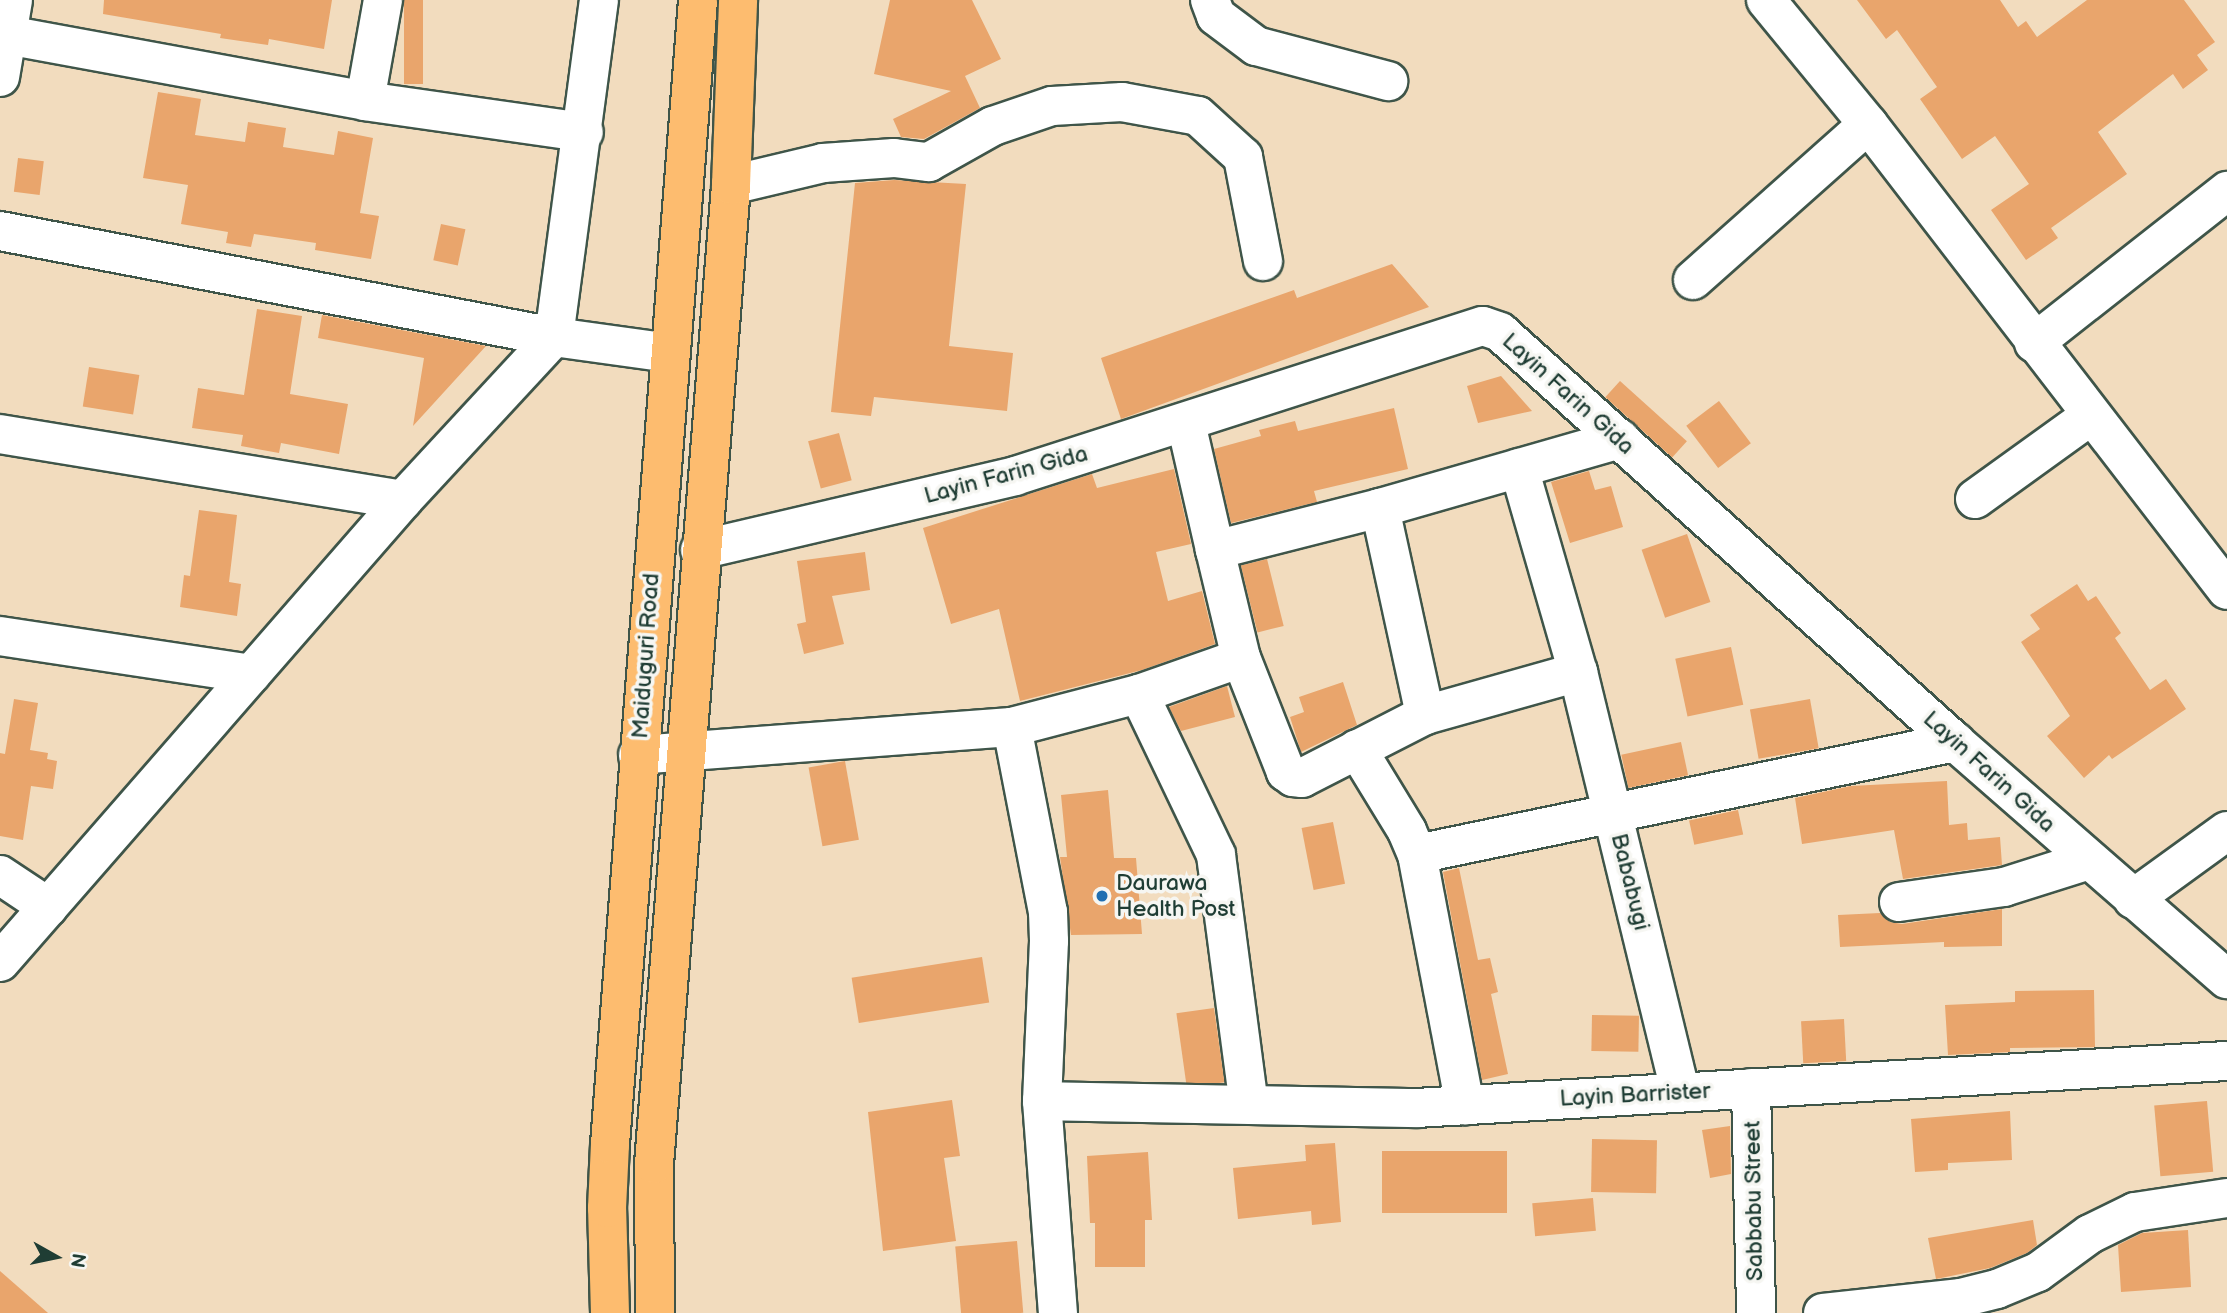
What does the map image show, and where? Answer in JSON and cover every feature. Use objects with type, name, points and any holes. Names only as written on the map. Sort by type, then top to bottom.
[{"type":"highway","name":"Maiduguri Road","points":[[610,1313],[607,1208],[610,1144],[698,0]]},
{"type":"highway","name":"Maiduguri Road","points":[[655,1313],[654,1164],[700,550],[731,185],[738,0]]},
{"type":"street","points":[[365,101],[383,0]]},
{"type":"street","points":[[0,962],[402,500],[554,337],[599,0]]},
{"type":"street","points":[[1210,0],[1216,16],[1256,46],[1388,81]]},
{"type":"street","points":[[1766,0],[1868,124],[2090,416],[2227,590]]},
{"type":"street","points":[[0,77],[10,18],[365,101],[583,132]]},
{"type":"street","points":[[731,185],[823,163],[894,158],[929,162],[993,126],[1052,106],[1122,102],[1198,116],[1244,157],[1263,261]]},
{"type":"street","points":[[1693,280],[1868,124]]},
{"type":"street","points":[[2034,343],[2227,191]]},
{"type":"street","points":[[0,231],[554,337],[670,353]]},
{"type":"street","name":"Layin Farin Gida","points":[[700,550],[1015,476],[1483,326],[1500,332],[1955,742],[2227,979]]},
{"type":"street","points":[[1975,499],[2090,416]]},
{"type":"street","points":[[1186,423],[1241,658],[1286,772],[1302,778],[1425,715],[1577,672]]},
{"type":"street","points":[[0,434],[402,500]]},
{"type":"street","points":[[1215,550],[1380,508],[1620,439]]},
{"type":"street","name":"Bababugi","points":[[1519,468],[1577,672],[1680,1092]]},
{"type":"street","points":[[1380,508],[1425,715]]},
{"type":"street","points":[[0,636],[251,674]]},
{"type":"street","points":[[638,755],[1012,727],[1139,694],[1241,658]]},
{"type":"street","points":[[1139,694],[1216,855],[1249,1104]]},
{"type":"street","points":[[1012,727],[1048,912],[1042,1101],[1058,1313]]},
{"type":"street","points":[[1417,854],[1955,742]]},
{"type":"street","points":[[1357,748],[1407,831],[1417,854],[1465,1105]]},
{"type":"street","points":[[2133,899],[2227,831]]},
{"type":"street","points":[[1899,902],[2004,887],[2089,860]]},
{"type":"street","points":[[0,875],[48,907]]},
{"type":"street","name":"Layin Barrister","points":[[1042,1101],[1416,1108],[2227,1061]]},
{"type":"street","name":"Sabbabu Street","points":[[1751,1088],[1756,1313]]},
{"type":"street","points":[[1823,1313],[1963,1306],[2038,1272],[2090,1234],[2135,1212],[2227,1198]]},
{"type":"building","points":[[104,0],[332,0],[324,49],[269,39],[268,45],[220,38],[221,34],[103,14]]},
{"type":"building","points":[[404,0],[423,0],[423,84],[404,84]]},
{"type":"building","points":[[890,0],[972,0],[1001,59],[965,76],[980,108],[924,139],[901,137],[893,119],[951,91],[874,74]]},
{"type":"building","points":[[1857,0],[2000,0],[2018,27],[2026,21],[2037,37],[2087,0],[2184,0],[2215,42],[2197,55],[2208,70],[2183,89],[2173,74],[2098,132],[2127,174],[2051,228],[2058,238],[2026,260],[1991,210],[2029,184],[1995,136],[1962,159],[1920,99],[1937,87],[1897,30],[1886,39]]},
{"type":"building","points":[[158,92],[201,99],[195,135],[245,142],[248,122],[286,128],[283,147],[334,155],[338,131],[373,138],[360,213],[379,216],[371,259],[315,250],[316,243],[254,234],[251,247],[226,243],[228,232],[181,224],[188,185],[143,178]]},
{"type":"building","points":[[18,158],[44,161],[40,195],[14,192]]},
{"type":"building","points":[[894,180],[966,184],[949,346],[1013,353],[1007,411],[874,397],[871,416],[831,412],[855,183]]},
{"type":"building","points":[[441,224],[465,229],[458,265],[433,260]]},
{"type":"building","points":[[1392,264],[1429,307],[1121,419],[1101,358],[1294,290],[1297,298]]},
{"type":"building","points":[[257,309],[302,316],[290,394],[348,404],[339,454],[281,443],[279,453],[241,446],[243,435],[192,428],[198,388],[244,395]]},
{"type":"building","points":[[322,315],[486,346],[413,426],[424,358],[318,338]]},
{"type":"building","points":[[89,367],[139,375],[133,414],[83,407]]},
{"type":"building","points":[[1501,376],[1532,411],[1478,423],[1467,386]]},
{"type":"building","points":[[1620,381],[1687,441],[1672,458],[1605,397]]},
{"type":"building","points":[[1719,401],[1751,443],[1718,468],[1686,426]]},
{"type":"building","points":[[1394,408],[1408,469],[1314,491],[1317,502],[1231,523],[1214,449],[1261,436],[1259,430],[1295,421],[1298,431]]},
{"type":"building","points":[[839,433],[852,480],[821,489],[808,441]]},
{"type":"building","points":[[1174,469],[1191,544],[1156,552],[1168,601],[1202,591],[1215,644],[1142,670],[1020,701],[999,609],[951,624],[923,528],[1092,474],[1097,488]]},
{"type":"building","points":[[1589,471],[1595,490],[1611,486],[1623,527],[1570,543],[1551,482]]},
{"type":"building","points":[[199,510],[237,515],[229,582],[241,584],[237,616],[180,607],[184,575],[190,576]]},
{"type":"building","points":[[1687,534],[1710,602],[1665,618],[1642,550]]},
{"type":"building","points":[[865,552],[870,590],[832,596],[844,644],[804,654],[797,624],[806,622],[797,561]]},
{"type":"building","points":[[1267,559],[1284,626],[1257,632],[1241,566]]},
{"type":"building","points":[[2077,584],[2088,601],[2096,596],[2121,633],[2115,638],[2150,690],[2166,679],[2186,709],[2112,759],[2109,755],[2084,778],[2047,736],[2070,716],[2021,642],[2040,629],[2030,615]]},
{"type":"building","points":[[1731,647],[1743,705],[1688,717],[1675,659]]},
{"type":"building","points":[[1343,682],[1357,725],[1301,752],[1290,717],[1304,712],[1299,697]]},
{"type":"building","points":[[1227,686],[1235,717],[1181,731],[1169,707]]},
{"type":"building","points":[[14,699],[38,703],[30,750],[48,753],[47,759],[57,761],[53,789],[31,786],[23,840],[0,836],[0,753],[5,754]]},
{"type":"building","points":[[1810,699],[1819,748],[1759,759],[1750,710]]},
{"type":"building","points":[[1681,742],[1688,775],[1628,788],[1621,755]]},
{"type":"building","points":[[845,761],[859,840],[822,846],[809,767]]},
{"type":"building","points":[[1947,781],[1949,825],[1967,823],[1968,840],[2000,837],[2002,865],[1903,879],[1894,830],[1802,844],[1795,798],[1851,786]]},
{"type":"building","name":"Daurawa Health Post","points":[[1108,790],[1114,858],[1136,858],[1142,934],[1071,935],[1060,857],[1067,857],[1061,795]]},
{"type":"building","points":[[1738,810],[1743,834],[1694,845],[1689,820]]},
{"type":"building","points":[[1333,822],[1345,884],[1314,890],[1302,828]]},
{"type":"building","points":[[1459,868],[1478,960],[1490,958],[1498,992],[1491,994],[1508,1074],[1482,1080],[1443,872]]},
{"type":"building","points":[[2002,909],[2002,946],[1944,947],[1944,942],[1840,947],[1838,915],[1880,913],[1890,922],[1902,924]]},
{"type":"building","points":[[982,957],[989,1002],[859,1023],[852,978]]},
{"type":"building","points":[[2094,990],[2095,1047],[2010,1048],[2010,1052],[1948,1055],[1945,1005],[2015,1002],[2015,991]]},
{"type":"building","points":[[1214,1008],[1224,1082],[1187,1088],[1176,1013]]},
{"type":"building","points":[[1592,1015],[1639,1016],[1638,1052],[1591,1051]]},
{"type":"building","points":[[1844,1019],[1846,1061],[1803,1063],[1801,1021]]},
{"type":"building","points":[[952,1100],[960,1156],[944,1158],[956,1241],[883,1251],[868,1112]]},
{"type":"building","points":[[2207,1101],[2213,1172],[2160,1176],[2154,1106]]},
{"type":"building","points":[[2010,1111],[2012,1160],[1948,1163],[1948,1170],[1915,1172],[1911,1119]]},
{"type":"building","points":[[1730,1126],[1731,1174],[1710,1178],[1702,1130]]},
{"type":"building","points":[[1592,1139],[1657,1140],[1656,1193],[1591,1192]]},
{"type":"building","points":[[1335,1143],[1341,1222],[1312,1225],[1311,1211],[1238,1219],[1233,1168],[1306,1161],[1305,1145]]},
{"type":"building","points":[[1382,1151],[1507,1151],[1507,1213],[1382,1213]]},
{"type":"building","points":[[1148,1152],[1152,1220],[1145,1220],[1145,1267],[1095,1267],[1095,1223],[1090,1223],[1087,1156]]},
{"type":"building","points":[[1593,1198],[1596,1231],[1535,1236],[1532,1203]]},
{"type":"building","points":[[2033,1220],[2037,1245],[2027,1253],[1990,1268],[1936,1279],[1928,1238]]},
{"type":"building","points":[[2188,1230],[2191,1287],[2121,1292],[2118,1245],[2142,1233]]},
{"type":"building","points":[[1017,1241],[1023,1313],[961,1313],[955,1246]]},
{"type":"building","points":[[0,1271],[48,1313],[0,1313]]},
{"type":"place","name":"Daurawa Health Post","points":[[1102,896]]}]
